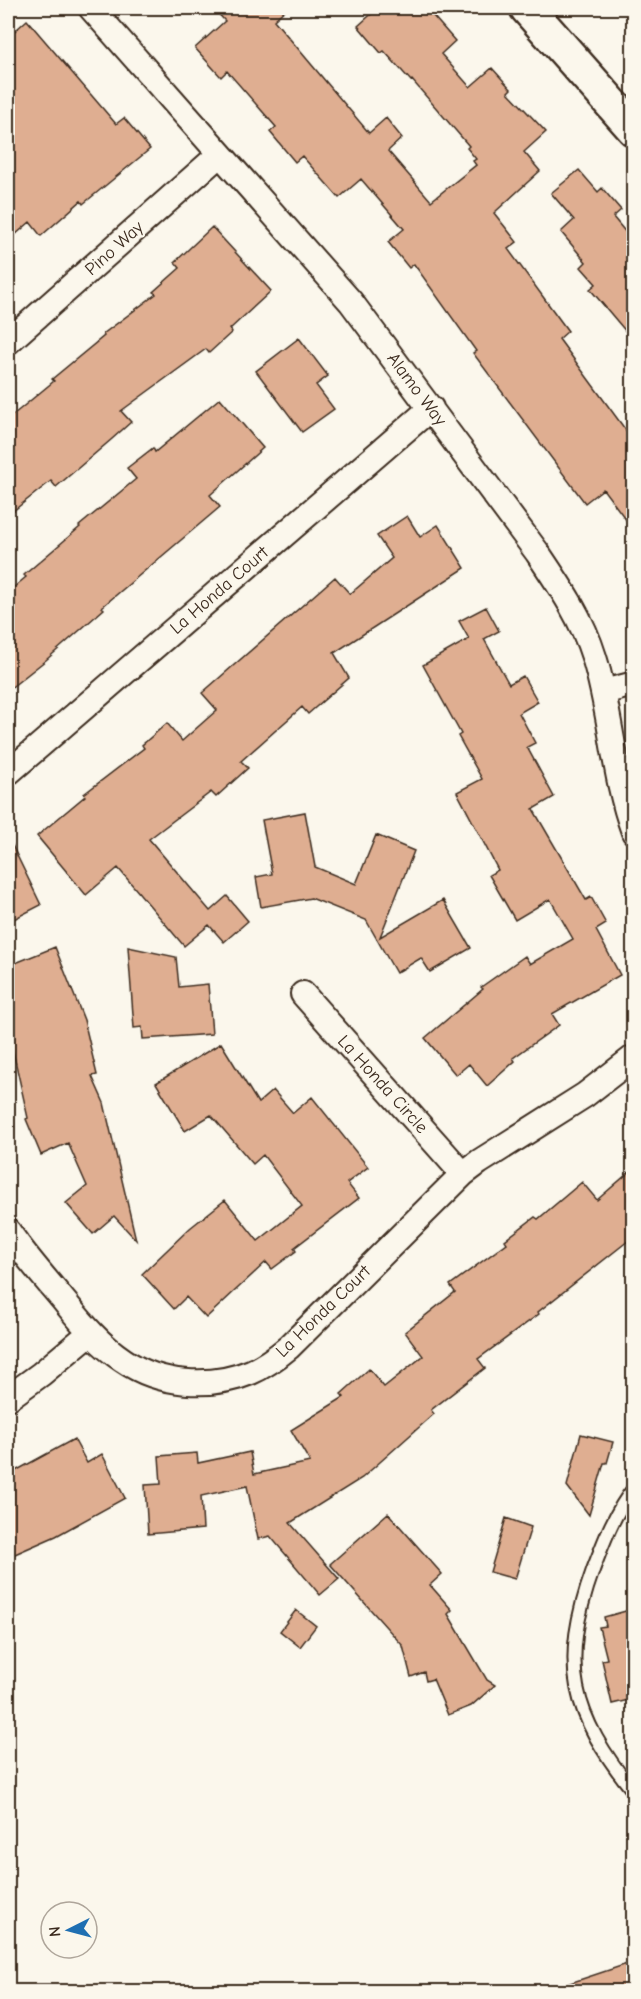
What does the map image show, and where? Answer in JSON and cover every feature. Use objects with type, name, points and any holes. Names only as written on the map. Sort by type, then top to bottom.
[{"type":"street","name":"Alamo Way","points":[[91,8],[351,302],[537,552],[585,632],[603,692],[620,786],[633,832]]},
{"type":"street","points":[[527,8],[633,129]]},
{"type":"street","name":"Pino Way","points":[[8,342],[220,154]]},
{"type":"street","name":"La Honda Court","points":[[8,773],[431,408]]},
{"type":"street","points":[[603,692],[633,684]]},
{"type":"street","name":"La Honda Circle","points":[[303,994],[463,1174]]},
{"type":"street","name":"La Honda Court","points":[[8,1231],[90,1333],[123,1360],[142,1371],[188,1382],[209,1382],[250,1372],[270,1362],[289,1347],[463,1174],[585,1095],[633,1058]]},
{"type":"street","points":[[8,1398],[90,1333]]},
{"type":"lane","points":[[633,1488],[606,1534],[587,1586],[576,1630],[574,1667],[581,1704],[589,1726],[633,1792]]},
{"type":"building","points":[[213,8],[287,8],[274,20],[369,133],[386,118],[402,138],[388,151],[431,201],[476,165],[473,161],[476,159],[467,148],[469,146],[412,80],[384,51],[381,53],[358,26],[378,8],[426,8],[455,41],[441,54],[470,87],[492,68],[511,89],[508,92],[546,132],[524,152],[540,171],[494,213],[517,242],[508,249],[568,331],[559,339],[633,440],[633,529],[603,489],[585,503],[473,353],[476,351],[414,264],[409,268],[388,242],[404,229],[361,179],[339,198],[302,156],[295,162],[270,132],[276,127],[227,71],[221,77],[195,48],[225,21]]},
{"type":"building","points":[[27,20],[116,124],[124,118],[150,149],[83,204],[81,201],[41,236],[30,222],[8,241],[8,37]]},
{"type":"building","points":[[579,170],[598,192],[602,188],[621,210],[613,217],[633,241],[633,340],[590,289],[596,284],[581,267],[586,262],[561,232],[574,220],[551,193]]},
{"type":"building","points":[[212,227],[271,291],[230,329],[232,332],[209,353],[206,349],[121,411],[131,422],[56,487],[51,481],[8,515],[8,419],[54,381],[52,379],[104,336],[103,334],[156,294],[153,292],[180,268],[175,262]]},
{"type":"building","points":[[299,338],[328,376],[316,385],[334,409],[302,432],[256,371]]},
{"type":"building","points":[[220,398],[263,448],[210,495],[220,507],[102,607],[104,609],[46,660],[8,690],[8,592],[79,526],[136,479],[127,468],[153,448],[155,452]]},
{"type":"building","points":[[407,516],[420,537],[438,525],[465,568],[334,653],[349,678],[308,714],[302,707],[241,761],[248,768],[216,797],[211,792],[149,839],[210,911],[227,896],[248,921],[224,942],[209,925],[184,946],[118,868],[86,895],[37,836],[85,796],[84,794],[144,748],[142,745],[167,723],[182,741],[217,710],[202,693],[335,577],[350,594],[392,558],[377,536]]},
{"type":"building","points":[[486,607],[499,631],[484,639],[509,684],[523,676],[538,702],[519,713],[535,743],[527,747],[554,797],[533,809],[586,900],[591,897],[606,924],[596,930],[620,975],[552,1014],[559,1025],[513,1058],[515,1061],[487,1086],[469,1064],[456,1075],[425,1038],[483,989],[481,987],[525,956],[530,964],[573,939],[550,899],[515,920],[489,875],[498,870],[457,792],[482,779],[458,736],[461,734],[423,665],[469,639],[459,621]]},
{"type":"building","points":[[305,812],[315,867],[356,884],[376,835],[414,851],[380,937],[443,900],[471,948],[430,972],[421,958],[396,973],[366,920],[311,898],[261,907],[256,877],[272,874],[262,820]]},
{"type":"building","points":[[8,837],[41,905],[8,922]]},
{"type":"building","points":[[55,947],[84,1020],[97,1075],[92,1076],[104,1103],[136,1240],[114,1216],[93,1234],[66,1203],[87,1186],[68,1143],[41,1155],[26,1119],[28,1118],[8,1029],[8,966]]},
{"type":"building","points":[[128,947],[176,957],[179,987],[208,984],[212,1034],[143,1039],[142,1027],[134,1028]]},
{"type":"building","points":[[221,1043],[258,1103],[273,1090],[293,1113],[312,1097],[368,1167],[347,1183],[359,1198],[294,1248],[296,1251],[272,1269],[266,1262],[206,1318],[186,1297],[174,1309],[142,1274],[190,1228],[225,1200],[258,1241],[302,1206],[263,1155],[253,1164],[211,1115],[185,1131],[156,1083]]},
{"type":"building","points":[[633,1169],[633,1237],[538,1312],[539,1314],[478,1359],[485,1368],[431,1410],[434,1414],[362,1478],[290,1523],[339,1579],[320,1595],[270,1536],[258,1539],[247,1486],[201,1496],[203,1529],[148,1534],[145,1485],[161,1484],[159,1456],[197,1453],[198,1463],[250,1452],[254,1474],[310,1462],[291,1430],[344,1397],[341,1394],[369,1369],[384,1387],[423,1356],[405,1332],[455,1292],[450,1285],[507,1243],[505,1240],[535,1217],[538,1219],[582,1182],[597,1200]]},
{"type":"building","points":[[581,1434],[613,1442],[607,1463],[604,1463],[589,1515],[567,1486]]},
{"type":"building","points":[[74,1439],[87,1463],[102,1454],[125,1498],[56,1536],[8,1557],[8,1475]]},
{"type":"building","points":[[388,1513],[442,1574],[430,1585],[452,1610],[448,1614],[487,1680],[495,1685],[471,1706],[448,1715],[433,1679],[426,1681],[424,1672],[411,1677],[403,1646],[330,1564]]},
{"type":"building","points":[[506,1518],[531,1527],[515,1579],[490,1572]]},
{"type":"building","points":[[633,1609],[633,1699],[612,1704],[602,1660],[607,1659],[599,1627],[606,1626],[604,1617]]},
{"type":"building","points":[[296,1610],[316,1626],[300,1647],[280,1631]]},
{"type":"building","points":[[633,1962],[633,1992],[559,1992],[558,1987]]},
{"type":"waterway","points":[[8,1988],[11,1992]]}]
